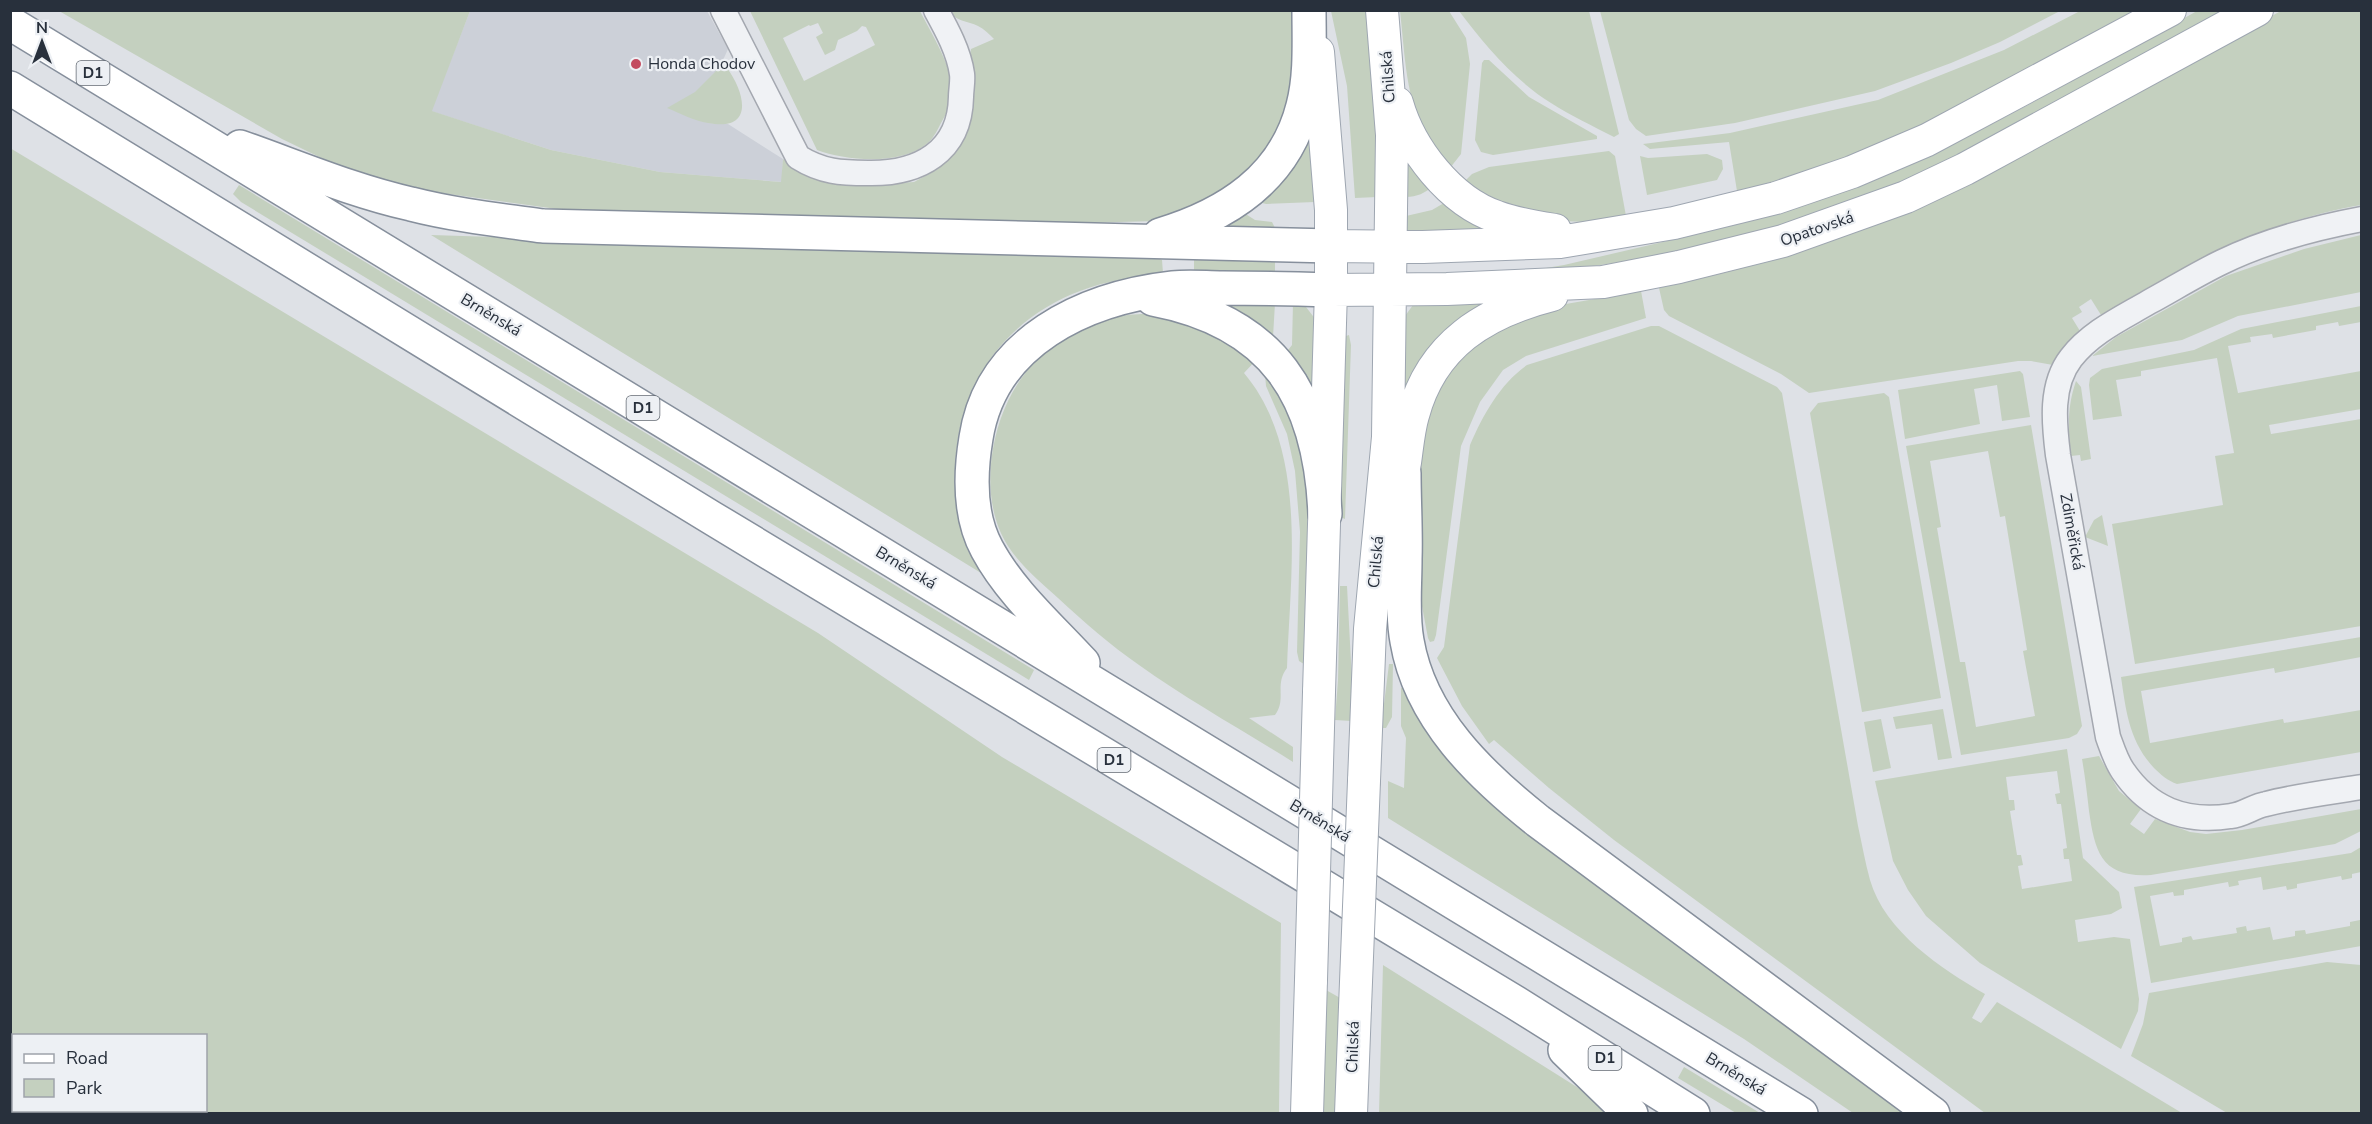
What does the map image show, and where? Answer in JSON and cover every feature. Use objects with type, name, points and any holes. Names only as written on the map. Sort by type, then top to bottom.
[{"type":"highway","points":[[1127,242],[1158,236],[1208,218],[1253,189],[1278,161],[1290,141],[1303,107],[1311,10]]},
{"type":"highway","name":"Brněnská","points":[[10,22],[1801,1113]]},
{"type":"highway","name":"D1","points":[[10,88],[722,524],[1516,1003],[1693,1113]]},
{"type":"highway","points":[[176,124],[367,192],[409,204],[505,221],[588,228],[1331,246]]},
{"type":"highway","points":[[1110,693],[1007,580],[990,554],[978,529],[974,510],[972,469],[976,434],[985,405],[1002,372],[1028,343],[1060,321],[1098,305],[1132,295],[1184,288],[1331,290]]},
{"type":"highway","points":[[1132,295],[1191,308],[1230,324],[1256,343],[1282,369],[1303,405],[1314,435],[1323,480],[1325,514]]},
{"type":"highway","points":[[1404,473],[1404,612],[1407,642],[1423,690],[1454,740],[1493,783],[1538,821],[1933,1113]]},
{"type":"highway","points":[[1516,1003],[1631,1113]]},
{"type":"main road","points":[[1306,1113],[1331,290],[1330,203],[1320,71],[1311,10]]},
{"type":"main road","name":"Chilská","points":[[1351,1113],[1370,629],[1388,437],[1392,135],[1389,72],[1382,10]]},
{"type":"main road","points":[[1331,246],[1391,247],[1560,242],[1628,232],[1776,198],[1894,155],[1987,110],[2170,10]]},
{"type":"main road","name":"Opatovská","points":[[1331,290],[1603,282],[1679,267],[1783,241],[1906,196],[2026,138],[2257,10]]},
{"type":"main road","points":[[1389,72],[1408,135],[1444,182],[1467,201],[1495,217],[1536,227],[1580,232],[1628,232]]},
{"type":"main road","points":[[1370,629],[1404,473],[1412,417],[1422,386],[1439,361],[1472,327],[1541,297],[1603,282]]},
{"type":"street","points":[[723,10],[798,157],[814,167],[840,172],[888,173],[913,167],[936,156],[951,137],[961,111],[962,74],[948,33],[936,10]]},
{"type":"street","name":"Zdiměřická","points":[[2361,219],[2320,227],[2222,262],[2099,332],[2071,358],[2063,372],[2058,387],[2054,418],[2058,455],[2108,737],[2122,770],[2157,806],[2179,814],[2206,818],[2233,816],[2264,804],[2361,787]]},
{"type":"shaded area","points":[[470,11],[707,11],[728,49],[710,89],[708,123],[728,124],[783,159],[782,182],[660,172],[551,150],[431,111]]},
{"type":"green space","points":[[1600,10],[2060,11],[2000,42],[1875,91],[1735,123],[1646,136],[1629,120]]},
{"type":"green space","points":[[59,11],[470,11],[432,111],[551,150],[660,172],[781,182],[783,159],[811,178],[857,186],[914,182],[938,169],[953,154],[972,117],[969,63],[971,49],[994,39],[980,27],[958,19],[948,11],[1294,11],[1295,86],[1269,151],[1223,195],[1157,221],[1080,223],[557,209],[427,191],[365,179],[282,139]]},
{"type":"green space","points":[[750,11],[920,11],[941,50],[951,82],[951,100],[933,138],[918,150],[890,158],[859,159],[817,150]],"holes":[[[818,23],[823,33],[816,37],[825,55],[835,50],[838,40],[862,26],[866,27],[875,45],[804,81],[783,38]]]},
{"type":"green space","points":[[1331,11],[1368,11],[1377,130],[1377,197],[1355,198],[1347,86]]},
{"type":"green space","points":[[1400,11],[1449,11],[1466,38],[1470,64],[1461,154],[1450,168],[1435,149],[1416,113],[1407,75]]},
{"type":"green space","points":[[1459,11],[1589,11],[1619,134],[1614,137],[1537,94],[1501,61]]},
{"type":"green space","points":[[2080,11],[2138,11],[1969,104],[1881,145],[1791,179],[1737,191],[1729,142],[1650,149],[1643,144],[1730,133],[1878,100],[2004,50]]},
{"type":"green space","points":[[2197,11],[2223,11],[1967,152],[1878,192],[1773,228],[1713,244],[1639,259],[1542,274],[1413,274],[1540,269],[1564,265],[1710,231],[1799,206],[1961,140]]},
{"type":"green space","points":[[2281,11],[2361,11],[2361,205],[2324,213],[2257,234],[2164,279],[2101,315],[2091,299],[2079,307],[2082,312],[2072,318],[2080,331],[2053,365],[2018,361],[1809,393],[1781,374],[1669,316],[1664,310],[1659,288],[1789,254],[1900,213]]},
{"type":"green space","points":[[1484,60],[1489,60],[1529,97],[1597,136],[1597,139],[1493,155],[1481,152],[1475,140]]},
{"type":"green space","points":[[720,67],[727,68],[739,89],[742,109],[733,122],[723,124],[703,122],[667,108],[695,92]]},
{"type":"green space","points":[[1309,134],[1315,202],[1266,204],[1259,202]]},
{"type":"green space","points":[[10,148],[818,633],[1002,757],[1281,923],[1279,1113],[22,1113],[207,1112],[207,1034],[12,1034],[12,1071],[10,1062]]},
{"type":"green space","points":[[1609,151],[1615,156],[1626,216],[1584,222],[1563,221],[1512,211],[1464,182],[1472,174],[1489,167]]},
{"type":"green space","points":[[1707,154],[1722,160],[1723,169],[1717,180],[1647,195],[1640,156],[1648,158]]},
{"type":"green space","points":[[1408,158],[1433,186],[1421,194],[1406,197],[1405,163]]},
{"type":"green space","points":[[239,185],[1034,670],[1029,680],[241,202],[233,194]]},
{"type":"green space","points":[[1444,203],[1489,226],[1487,231],[1407,232],[1406,216],[1432,210]]},
{"type":"green space","points":[[1241,211],[1255,220],[1272,222],[1276,230],[1222,228]]},
{"type":"green space","points":[[431,235],[1158,258],[1162,260],[1163,273],[1160,276],[1119,280],[1081,291],[1047,307],[1017,329],[992,357],[973,390],[960,427],[955,469],[960,522],[968,548],[981,573]]},
{"type":"green space","points":[[2361,235],[2361,292],[2238,316],[2182,340],[2092,356],[2116,337],[2226,276],[2304,249]]},
{"type":"green space","points":[[1194,259],[1275,261],[1275,275],[1194,272]]},
{"type":"green space","points":[[1641,291],[1646,318],[1526,356],[1503,370],[1480,402],[1461,446],[1436,635],[1434,641],[1430,642],[1421,601],[1415,467],[1433,393],[1471,344],[1537,309]]},
{"type":"green space","points":[[1484,301],[1485,304],[1406,391],[1403,391],[1405,316],[1413,305]]},
{"type":"green space","points":[[1275,303],[1273,337],[1225,306],[1225,304]]},
{"type":"green space","points":[[1293,303],[1306,307],[1316,320],[1314,392],[1285,354],[1292,345]]},
{"type":"green space","points":[[2361,306],[2361,322],[2339,326],[2338,322],[2316,326],[2316,330],[2273,338],[2272,334],[2250,337],[2251,342],[2228,346],[2238,393],[2361,371],[2361,409],[2269,425],[2271,434],[2361,419],[2361,626],[2135,664],[2112,524],[2223,505],[2215,456],[2234,453],[2217,358],[2141,371],[2141,376],[2116,380],[2122,416],[2093,420],[2090,378],[2102,369],[2194,350],[2241,329]]},
{"type":"green space","points":[[1156,313],[1187,319],[1258,358],[1244,373],[1265,404],[1279,438],[1287,475],[1292,554],[1287,668],[1281,680],[1280,703],[1275,715],[1249,718],[1293,747],[1293,762],[1177,690],[1097,633],[1018,560],[999,529],[991,493],[992,454],[1001,418],[1017,385],[1040,357],[1069,335],[1102,320]]},
{"type":"green space","points":[[1651,326],[1659,326],[1777,387],[1782,393],[1858,826],[1870,880],[1877,899],[1888,916],[1917,947],[1934,961],[1985,994],[1972,1018],[1981,1023],[1997,1002],[2182,1113],[1985,1113],[1614,840],[1494,740],[1489,744],[1462,706],[1437,658],[1444,647],[1470,445],[1493,401],[1509,381],[1527,365]]},
{"type":"green space","points":[[1349,335],[1351,345],[1345,519],[1340,517],[1345,344],[1346,336]]},
{"type":"green space","points":[[2020,371],[2023,374],[2030,417],[2002,421],[1997,385],[1974,389],[1980,424],[1905,439],[1898,390]]},
{"type":"green space","points":[[1265,374],[1288,403],[1298,432],[1305,464],[1310,532],[1307,666],[1299,661],[1297,652],[1300,532],[1295,471],[1287,434],[1266,386]]},
{"type":"green space","points":[[2076,381],[2081,387],[2091,459],[2081,461],[2080,455],[2071,456],[2069,437],[2070,409]]},
{"type":"green space","points":[[1884,393],[1889,397],[1941,698],[1862,712],[1810,413],[1818,403]]},
{"type":"green space","points":[[2031,425],[2082,726],[2077,734],[2069,738],[1961,755],[1906,446]],"holes":[[[1988,451],[2000,517],[2005,516],[2027,650],[2023,651],[2035,716],[1976,727],[1965,662],[1960,662],[1937,528],[1941,527],[1930,461]]]},
{"type":"green space","points":[[2102,515],[2108,546],[2085,537],[2094,520]]},
{"type":"green space","points":[[1340,586],[1347,586],[1352,681],[1351,721],[1335,720]]},
{"type":"green space","points":[[2361,637],[2361,657],[2275,673],[2274,668],[2141,691],[2150,743],[2283,719],[2284,723],[2361,710],[2361,752],[2177,784],[2154,768],[2139,747],[2127,714],[2121,677]]},
{"type":"green space","points":[[1389,664],[1393,664],[1392,717],[1386,728],[1381,728]]},
{"type":"green space","points":[[1411,683],[1420,707],[1916,1113],[1853,1113],[1744,1039],[1388,818],[1388,781],[1404,788],[1406,738],[1401,726],[1401,688]]},
{"type":"green space","points":[[1943,709],[1952,758],[1938,760],[1932,724],[1896,729],[1893,717]]},
{"type":"green space","points":[[1881,719],[1891,768],[1873,772],[1864,722]]},
{"type":"green space","points":[[2067,749],[2083,858],[2119,892],[2122,908],[2111,914],[2075,920],[2078,942],[2114,937],[2130,939],[2139,999],[2138,1011],[2121,1049],[1980,963],[1926,916],[1908,890],[1893,861],[1875,781]],"holes":[[[2057,771],[2060,793],[2055,794],[2057,804],[2061,804],[2067,848],[2063,849],[2064,859],[2069,859],[2072,881],[2022,889],[2018,866],[2023,865],[2021,855],[2017,855],[2010,811],[2015,810],[2014,800],[2009,800],[2006,777]]]},
{"type":"green space","points":[[2099,756],[2119,791],[2141,809],[2130,824],[2144,834],[2155,819],[2190,832],[2206,834],[2361,809],[2361,831],[2335,844],[2151,875],[2121,872],[2104,860],[2098,850],[2091,826],[2082,759]]},
{"type":"green space","points":[[2361,847],[2361,872],[2352,874],[2352,878],[2342,880],[2341,876],[2297,884],[2297,888],[2287,890],[2286,886],[2263,890],[2261,877],[2238,881],[2239,885],[2229,887],[2228,882],[2184,890],[2184,895],[2174,896],[2173,892],[2150,896],[2160,946],[2182,942],[2182,938],[2191,936],[2193,940],[2237,933],[2236,928],[2246,926],[2247,931],[2270,927],[2273,940],[2295,936],[2295,931],[2305,930],[2306,934],[2350,926],[2350,922],[2360,920],[2361,946],[2151,983],[2134,887],[2351,853]]},
{"type":"green space","points":[[2327,962],[2361,965],[2361,1113],[2227,1113],[2131,1056],[2143,1024],[2149,993]]},
{"type":"green space","points":[[1383,965],[1588,1094],[1612,1114],[1379,1114]]},
{"type":"green space","points":[[1326,990],[1342,999],[1337,1113],[1322,1114]]},
{"type":"green space","points":[[1684,1067],[1760,1113],[1736,1113],[1678,1078]]},
{"type":"place","name":"Honda Chodov","points":[[636,64]]}]
